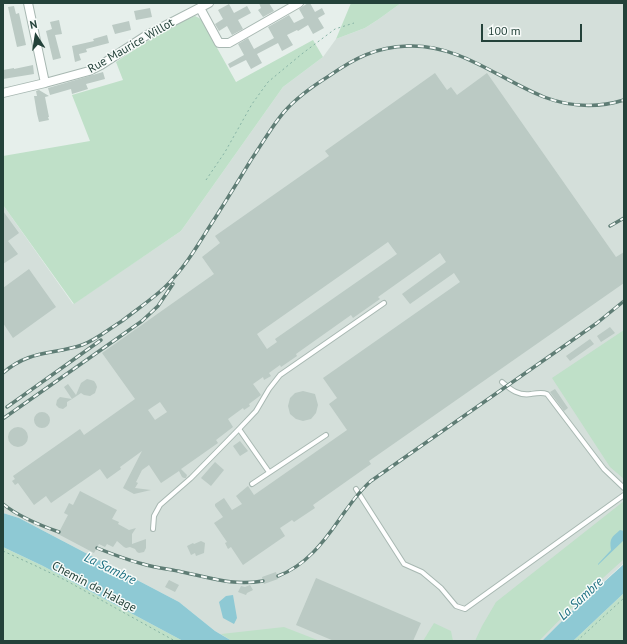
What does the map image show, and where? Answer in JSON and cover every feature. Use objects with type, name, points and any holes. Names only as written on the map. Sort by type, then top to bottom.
[{"type":"street","points":[[28,3],[45,84]]},
{"type":"street","name":"Rue Maurice Willot","points":[[3,93],[45,84],[89,72],[147,35],[209,3]]},
{"type":"street","points":[[200,8],[219,43],[229,43],[299,3]]},
{"type":"lane","points":[[153,529],[154,516],[160,505],[191,478],[256,411],[269,389],[280,375],[384,303]]},
{"type":"lane","points":[[502,382],[513,391],[521,394],[547,394],[604,469],[624,488]]},
{"type":"lane","points":[[239,429],[269,472]]},
{"type":"lane","points":[[252,484],[326,436]]},
{"type":"lane","points":[[356,489],[404,564],[422,572],[441,588],[456,606],[465,609],[624,495]]},
{"type":"path","points":[[206,180],[225,152],[252,104],[268,82],[335,29],[354,23]]},
{"type":"path","name":"Chemin de Halage","points":[[3,551],[65,580],[175,641]]},
{"type":"path","points":[[577,641],[624,598]]},
{"type":"shaded area","points":[[401,3],[624,3],[624,563],[542,641],[232,641],[215,631],[179,602],[19,518],[3,513],[3,205],[73,304],[181,231],[283,87],[323,57],[336,39],[365,28]]},
{"type":"green space","points":[[351,3],[401,3],[365,28],[336,39]]},
{"type":"green space","points":[[195,16],[201,19],[236,82],[313,40],[323,57],[283,87],[181,231],[74,304],[3,205],[3,156],[90,141],[72,95],[123,80],[116,62],[174,25]]},
{"type":"green space","points":[[624,330],[624,479],[610,467],[552,378]]},
{"type":"green space","points":[[624,501],[624,559],[583,596],[539,641],[475,641],[496,602]]},
{"type":"green space","points":[[3,547],[43,566],[183,641],[3,641]]},
{"type":"green space","points":[[624,593],[624,641],[573,641]]},
{"type":"green space","points":[[434,623],[451,631],[453,641],[423,641]]},
{"type":"green space","points":[[284,627],[320,641],[232,641],[221,634]]},
{"type":"water","name":"La Sambre","points":[[3,513],[19,518],[179,602],[215,631],[232,641],[183,641],[43,566],[3,547]]},
{"type":"water","points":[[620,530],[624,531],[624,540],[598,565],[611,550],[610,543],[612,538]]},
{"type":"water","points":[[624,564],[624,593],[573,641],[542,641],[572,611]]},
{"type":"water","points":[[233,595],[237,618],[234,624],[223,618],[219,602],[226,596]]},
{"type":"building","points":[[259,3],[269,3],[274,11],[263,17],[258,10],[261,8]]},
{"type":"building","points":[[310,3],[315,12],[322,8],[325,14],[318,18],[324,28],[313,34],[308,25],[287,35],[293,45],[282,51],[278,43],[257,54],[262,63],[251,69],[246,60],[230,68],[228,64],[244,55],[238,44],[248,38],[254,49],[274,38],[268,27],[289,15],[294,23],[304,18],[299,9]]},
{"type":"building","points":[[229,4],[234,13],[247,6],[251,13],[238,20],[243,29],[232,35],[227,26],[219,31],[215,24],[223,19],[218,10]]},
{"type":"building","points":[[14,6],[16,14],[19,13],[26,45],[17,47],[8,7]]},
{"type":"building","points":[[150,8],[152,17],[136,20],[134,11]]},
{"type":"building","points":[[59,20],[62,34],[55,35],[61,58],[53,60],[46,31],[52,29],[50,22]]},
{"type":"building","points":[[129,21],[131,30],[115,34],[112,25]]},
{"type":"building","points":[[107,35],[109,43],[86,49],[87,52],[79,54],[81,60],[75,62],[72,46],[94,41],[93,39]]},
{"type":"building","points":[[33,65],[34,74],[3,79],[3,70]]},
{"type":"building","points":[[103,72],[105,79],[86,84],[88,89],[72,94],[71,89],[50,95],[48,88]]},
{"type":"building","points":[[435,73],[447,90],[451,87],[457,95],[487,73],[616,257],[624,252],[624,283],[369,461],[371,464],[313,505],[315,508],[294,522],[292,520],[280,528],[285,536],[243,565],[231,547],[228,549],[225,543],[227,542],[214,523],[223,517],[215,504],[224,498],[232,510],[242,504],[236,496],[248,486],[254,495],[347,430],[329,404],[337,398],[323,378],[460,282],[454,273],[410,304],[402,294],[446,262],[440,253],[378,297],[380,299],[353,318],[351,315],[296,354],[297,356],[269,373],[271,376],[264,380],[263,377],[253,384],[261,395],[249,404],[250,406],[244,410],[243,408],[228,419],[233,427],[216,440],[218,443],[181,469],[187,475],[186,478],[182,477],[179,471],[161,483],[149,465],[142,470],[136,482],[138,483],[135,488],[151,490],[134,494],[123,488],[142,451],[120,467],[121,469],[107,479],[100,469],[51,503],[46,496],[34,505],[18,483],[15,485],[12,481],[15,479],[13,476],[80,429],[84,435],[135,399],[102,353],[214,274],[202,257],[220,243],[215,236],[329,156],[325,151]],"holes":[[[388,242],[397,254],[275,339],[277,342],[267,349],[257,334]],[[160,402],[167,412],[155,420],[148,410]]]},
{"type":"building","points":[[39,90],[49,96],[45,97],[49,120],[39,122],[34,96],[37,96],[36,91]]},
{"type":"building","points":[[3,211],[19,233],[8,241],[18,254],[3,264]]},
{"type":"building","points":[[29,269],[56,307],[13,338],[3,323],[3,288]]},
{"type":"building","points":[[610,327],[615,333],[601,342],[597,336]]},
{"type":"building","points":[[590,339],[594,344],[570,361],[566,356]]},
{"type":"building","points":[[87,379],[94,381],[96,384],[97,387],[95,393],[90,396],[81,393],[72,399],[64,387],[68,384],[76,395],[81,383]]},
{"type":"building","points":[[555,389],[568,408],[564,411],[550,392]]},
{"type":"building","points":[[303,391],[315,394],[318,405],[316,413],[311,419],[303,421],[296,419],[290,414],[288,406],[290,398],[295,393]]},
{"type":"building","points":[[60,397],[72,399],[67,402],[67,406],[63,409],[56,405],[57,400]]},
{"type":"building","points":[[39,412],[45,412],[50,417],[48,426],[45,428],[39,428],[34,423],[34,417]]},
{"type":"building","points":[[18,427],[25,430],[28,437],[25,444],[18,447],[11,444],[8,437],[11,430]]},
{"type":"building","points":[[240,441],[248,451],[240,456],[233,446]]},
{"type":"building","points":[[215,462],[224,470],[211,486],[201,478]]},
{"type":"building","points":[[80,491],[117,510],[112,519],[119,522],[118,524],[129,530],[136,528],[132,534],[132,544],[146,539],[146,548],[144,552],[139,553],[130,547],[126,548],[117,541],[113,547],[107,544],[105,547],[99,544],[94,553],[58,534],[68,515],[64,513],[69,503],[73,505]]},
{"type":"building","points":[[201,541],[205,543],[204,553],[196,556],[195,553],[191,555],[187,546]]},
{"type":"building","points":[[276,572],[278,579],[264,584],[262,577]]},
{"type":"building","points":[[316,578],[421,623],[413,641],[334,641],[296,625]]},
{"type":"building","points":[[169,580],[179,585],[175,592],[165,587]]},
{"type":"building","points":[[250,585],[253,590],[246,595],[238,592],[241,586],[245,587]]},
{"type":"railway","points":[[3,373],[22,360],[41,354],[82,345],[122,321],[149,301],[177,275],[188,260],[271,129],[284,112],[294,101],[311,88],[348,64],[366,55],[376,51],[396,47],[427,47],[462,57],[527,90],[564,103],[594,105],[614,103],[624,100]]},
{"type":"railway","points":[[610,226],[624,218]]},
{"type":"railway","points":[[4,418],[142,321],[158,306],[173,284]]},
{"type":"railway","points":[[278,576],[288,572],[313,553],[327,537],[358,494],[371,481],[597,323],[624,301]]},
{"type":"railway","points":[[7,407],[101,340]]},
{"type":"railway","points":[[3,504],[16,513],[59,532]]},
{"type":"railway","points":[[97,548],[125,559],[213,579],[241,583],[263,581]]}]
